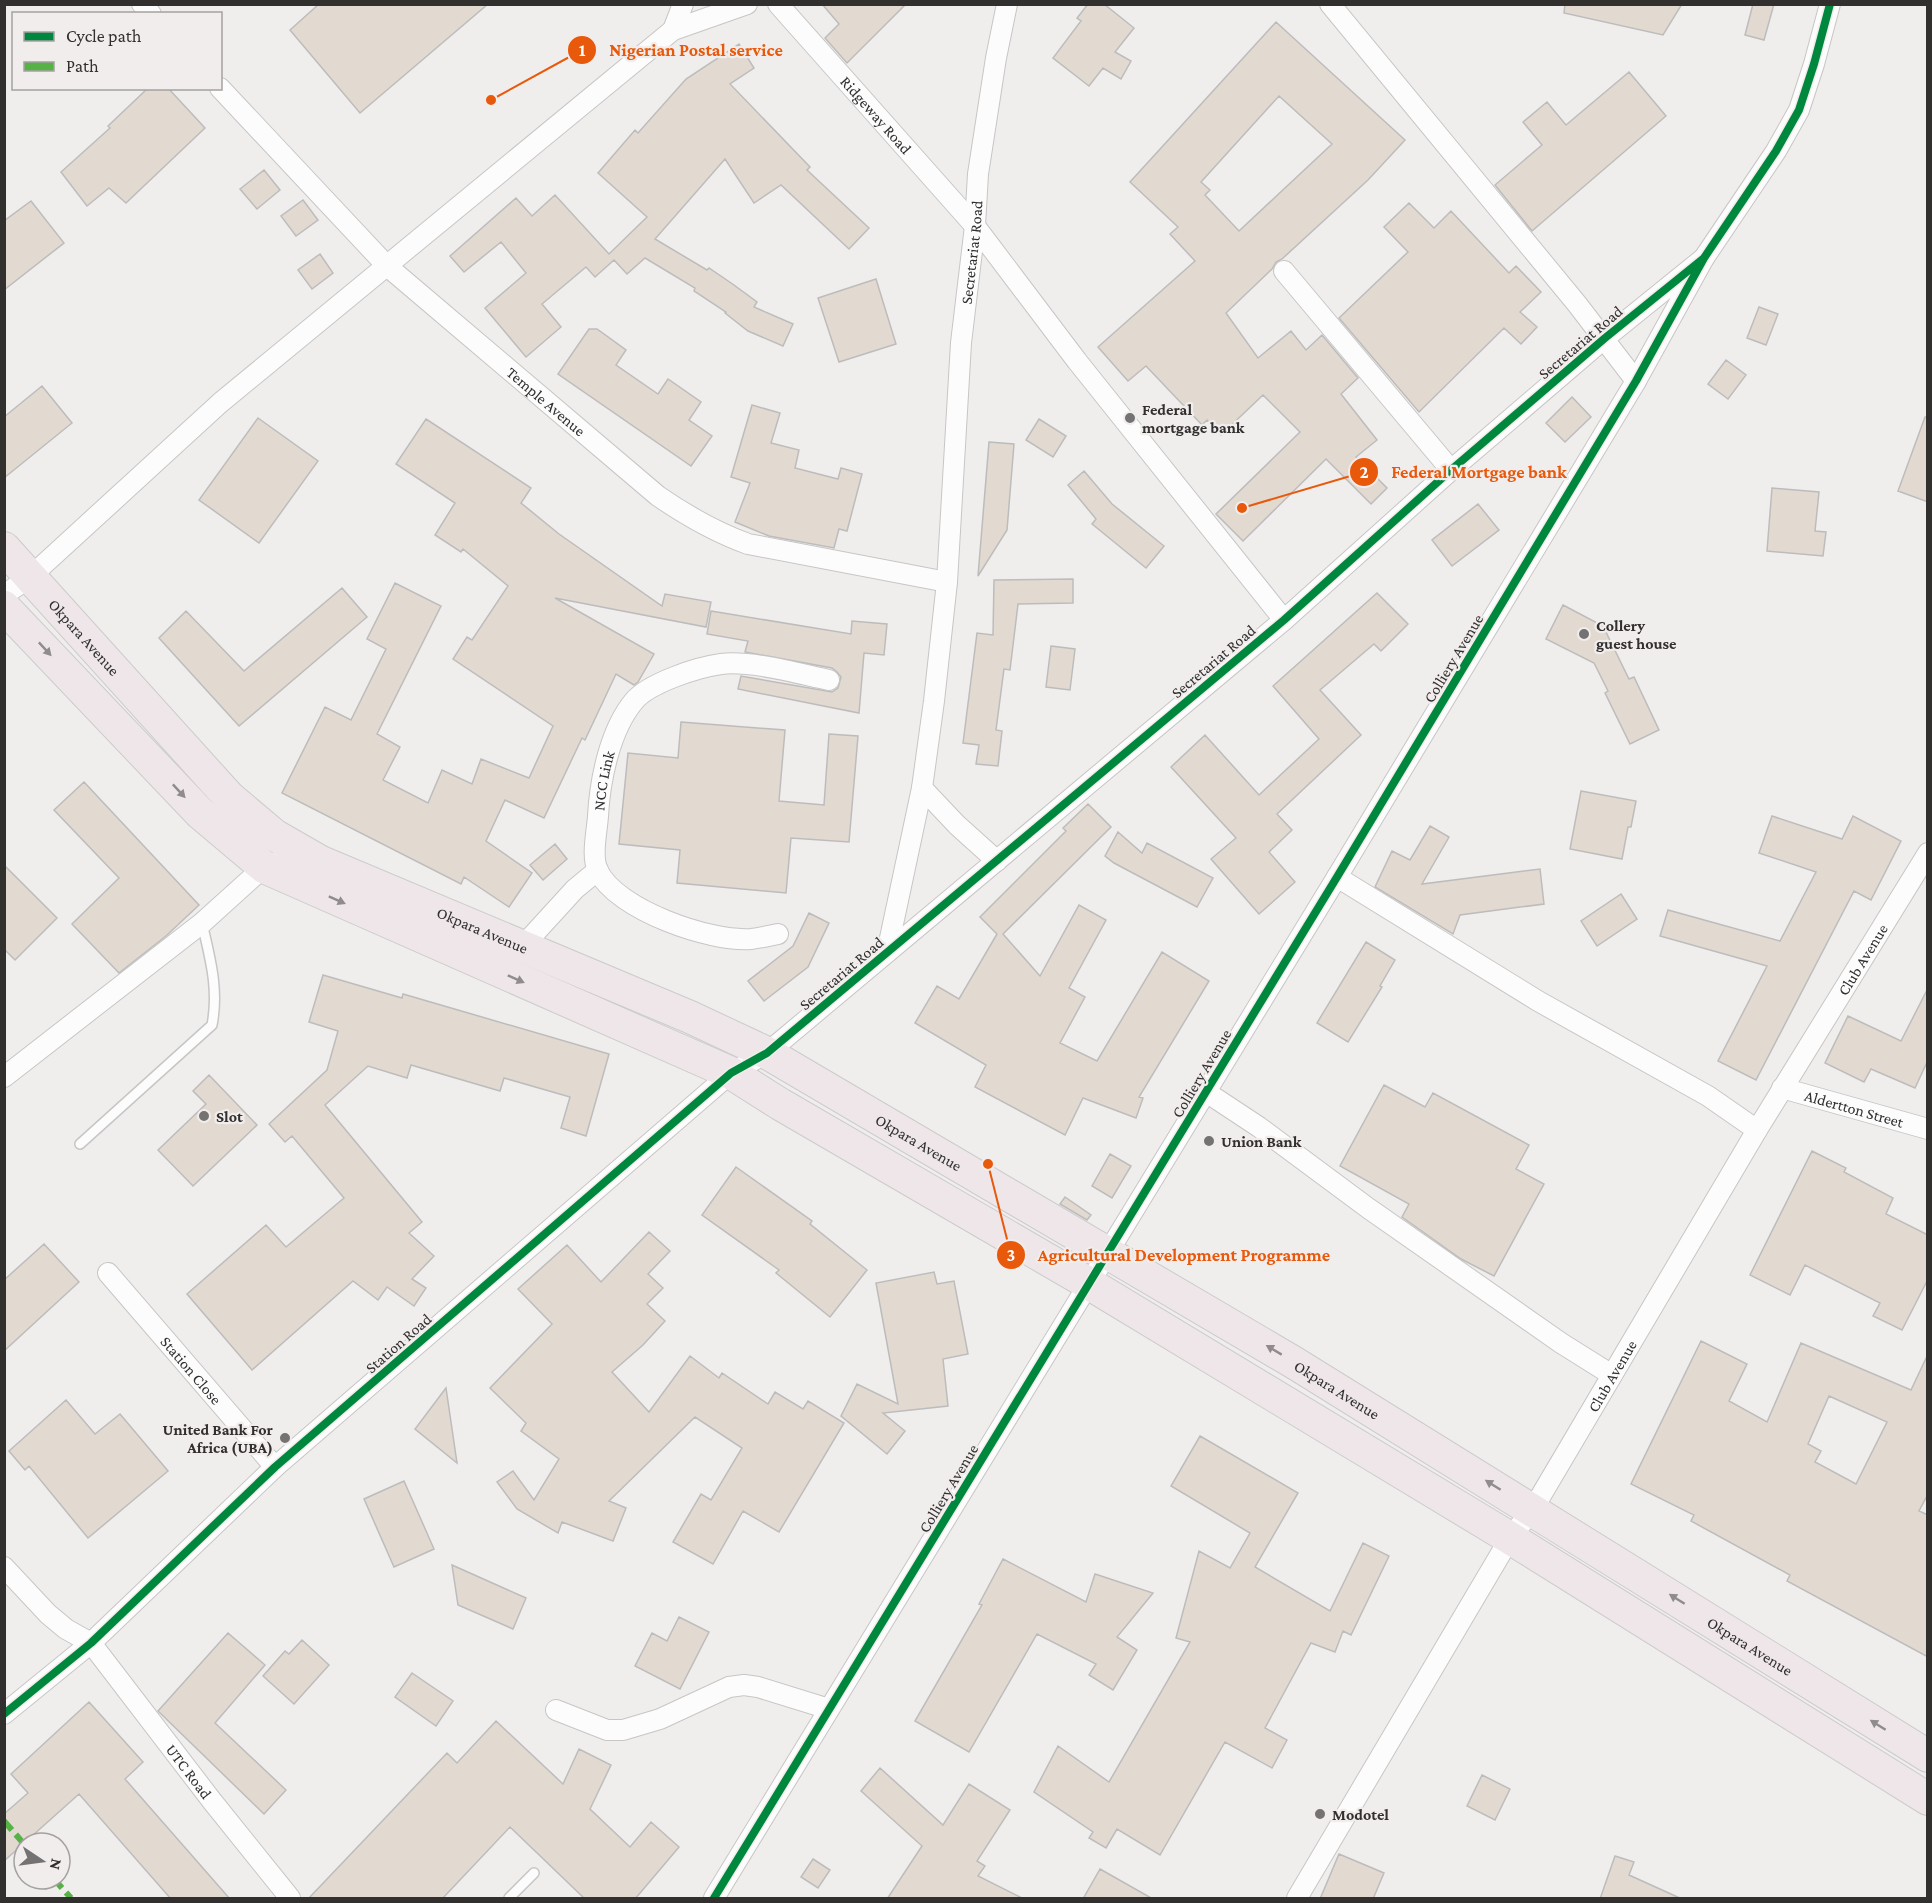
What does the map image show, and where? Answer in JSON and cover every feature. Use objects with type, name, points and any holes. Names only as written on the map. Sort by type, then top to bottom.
[{"type":"main road","name":"Okpara Avenue","points":[[4,549],[229,797],[274,835],[321,862],[690,1017],[767,1053],[1293,1362],[1928,1756]]},
{"type":"main road","name":"Okpara Avenue","points":[[4,607],[200,813],[264,867],[731,1073],[780,1104],[1088,1283],[1510,1538],[1928,1799]]},
{"type":"street","points":[[673,30],[683,4]]},
{"type":"street","points":[[4,595],[30,577],[220,403],[673,30],[747,4]]},
{"type":"street","name":"Ridgeway Road","points":[[778,4],[975,226],[1077,361],[1284,620]]},
{"type":"street","name":"Secretariat Road","points":[[887,952],[922,788],[947,582],[961,343],[975,226],[978,174],[1007,4]]},
{"type":"street","points":[[1330,4],[1605,338],[1636,381]]},
{"type":"street","points":[[1704,258],[1776,151],[1799,110],[1830,4]]},
{"type":"street","name":"Temple Avenue","points":[[222,90],[387,266],[658,496],[691,519],[720,534],[748,544],[947,582]]},
{"type":"street","name":"Secretariat Road","points":[[731,1073],[767,1053],[997,861],[1128,748],[1284,620],[1451,470],[1605,338],[1704,258]]},
{"type":"street","name":"Colliery Avenue","points":[[714,1899],[1107,1251],[1337,878],[1636,381],[1704,258]]},
{"type":"street","points":[[1284,271],[1451,470]]},
{"type":"street","name":"NCC Link","points":[[598,870],[595,852],[598,801],[605,763],[621,720],[635,699],[665,680],[723,663],[765,667],[829,680]]},
{"type":"street","points":[[922,788],[957,825],[997,861]]},
{"type":"street","points":[[4,1077],[202,923],[264,867],[296,848]]},
{"type":"street","name":"Club Avenue","points":[[1296,1899],[1510,1538],[1533,1509],[1782,1088],[1928,853]]},
{"type":"street","points":[[522,947],[575,889],[598,870],[611,887],[629,902],[684,927],[716,936],[750,939],[778,934]]},
{"type":"street","points":[[1337,878],[1538,1000],[1708,1096],[1757,1130]]},
{"type":"street","name":"Station Road","points":[[4,1714],[91,1643],[275,1467],[731,1073]]},
{"type":"street","name":"Aldertton Street","points":[[1782,1088],[1928,1129]]},
{"type":"street","points":[[1206,1092],[1259,1127],[1368,1208],[1526,1319],[1612,1376]]},
{"type":"street","name":"Station Close","points":[[108,1273],[275,1467]]},
{"type":"street","points":[[4,1567],[48,1614],[66,1629],[91,1643]]},
{"type":"street","name":"UTC Road","points":[[91,1643],[290,1899]]},
{"type":"street","points":[[556,1710],[607,1731],[623,1730],[660,1719],[729,1687],[744,1685],[759,1687],[829,1709]]},
{"type":"lane","points":[[80,1144],[212,1025],[216,1006],[216,986],[202,923]]},
{"type":"lane","points":[[509,1899],[534,1873]]},
{"type":"building","points":[[319,4],[488,4],[360,113],[290,30]]},
{"type":"building","points":[[822,4],[906,4],[847,63],[825,38],[839,24]]},
{"type":"building","points":[[1088,4],[1104,4],[1134,28],[1115,52],[1131,61],[1121,79],[1103,68],[1089,86],[1053,58],[1081,21],[1077,18]]},
{"type":"building","points":[[1565,4],[1682,4],[1663,35],[1564,13]]},
{"type":"building","points":[[1753,4],[1774,4],[1764,40],[1745,35]]},
{"type":"building","points":[[1276,22],[1405,140],[1368,180],[1276,262],[1272,269],[1226,313],[1258,358],[1291,331],[1306,350],[1322,335],[1358,378],[1341,394],[1377,440],[1356,457],[1387,488],[1371,504],[1326,459],[1243,541],[1216,514],[1300,432],[1263,395],[1221,435],[1207,420],[1202,425],[1146,366],[1128,381],[1098,347],[1195,261],[1170,234],[1178,227],[1130,182]],"holes":[[[1279,96],[1332,144],[1239,231],[1205,195],[1210,190],[1201,182]]]},
{"type":"building","points":[[739,44],[754,68],[730,84],[810,167],[807,170],[869,228],[849,249],[781,185],[754,203],[725,159],[655,239],[707,270],[709,268],[734,285],[757,302],[754,307],[793,324],[783,346],[748,331],[726,312],[694,291],[695,288],[645,258],[627,274],[614,260],[595,277],[586,267],[542,304],[561,327],[526,357],[485,308],[526,273],[501,242],[464,272],[450,256],[516,198],[532,216],[555,195],[609,254],[647,217],[598,173],[635,130],[638,133],[686,79]]},
{"type":"building","points":[[1629,72],[1666,116],[1532,231],[1495,185],[1542,145],[1523,122],[1547,102],[1566,125]]},
{"type":"building","points":[[146,90],[170,90],[205,128],[126,203],[109,188],[87,206],[61,172],[110,128],[108,126]]},
{"type":"building","points":[[264,170],[280,190],[257,209],[240,189]]},
{"type":"building","points":[[303,200],[318,220],[296,236],[281,216]]},
{"type":"building","points":[[31,201],[64,243],[4,290],[4,221]]},
{"type":"building","points":[[1409,203],[1434,228],[1451,211],[1509,273],[1516,266],[1541,292],[1520,312],[1537,327],[1521,344],[1504,328],[1419,412],[1339,318],[1408,252],[1384,227]]},
{"type":"building","points":[[320,254],[333,273],[312,289],[298,270]]},
{"type":"building","points":[[876,279],[896,344],[839,362],[818,298]]},
{"type":"building","points":[[1759,307],[1778,314],[1766,345],[1747,338]]},
{"type":"building","points":[[589,329],[597,329],[626,350],[616,365],[658,394],[668,379],[701,402],[689,420],[712,436],[691,466],[558,374]]},
{"type":"building","points":[[1726,360],[1746,375],[1728,399],[1708,384]]},
{"type":"building","points":[[42,386],[72,423],[4,478],[4,417]]},
{"type":"building","points":[[1572,397],[1591,417],[1565,442],[1546,423]]},
{"type":"building","points":[[752,405],[780,413],[771,443],[799,450],[795,468],[838,479],[841,468],[862,474],[847,531],[839,529],[834,548],[769,536],[735,522],[750,483],[731,477]]},
{"type":"building","points":[[1925,417],[1928,417],[1928,502],[1898,491]]},
{"type":"building","points":[[258,418],[318,461],[259,543],[199,500]]},
{"type":"building","points":[[426,419],[531,488],[521,503],[559,534],[662,606],[665,594],[711,602],[706,627],[555,598],[654,654],[634,685],[616,674],[544,818],[505,800],[486,841],[532,873],[509,907],[464,877],[461,884],[282,793],[325,707],[351,720],[386,649],[367,639],[395,583],[441,606],[377,734],[400,747],[383,780],[428,803],[442,770],[472,784],[481,759],[529,778],[553,726],[453,659],[467,637],[472,640],[508,586],[463,549],[461,552],[435,535],[455,503],[396,464]]},
{"type":"building","points":[[1039,419],[1066,436],[1053,457],[1026,440]]},
{"type":"building","points":[[989,442],[1014,444],[1007,530],[978,576]]},
{"type":"building","points":[[1084,471],[1112,504],[1164,546],[1146,568],[1092,524],[1096,519],[1068,485]]},
{"type":"building","points":[[1772,488],[1819,492],[1815,531],[1826,532],[1823,556],[1767,551]]},
{"type":"building","points":[[1478,504],[1499,530],[1452,566],[1432,540]]},
{"type":"building","points":[[1073,579],[1073,603],[1018,604],[1010,670],[1004,669],[996,730],[1002,731],[998,766],[976,764],[979,745],[963,743],[977,633],[993,635],[994,580]]},
{"type":"building","points":[[342,588],[367,617],[239,726],[159,638],[186,611],[244,671]]},
{"type":"building","points":[[1377,593],[1408,624],[1381,651],[1374,644],[1320,690],[1361,735],[1277,814],[1292,830],[1269,852],[1295,882],[1259,914],[1211,859],[1236,838],[1171,767],[1205,735],[1259,795],[1319,739],[1273,686]]},
{"type":"building","points":[[1563,605],[1603,626],[1629,679],[1634,677],[1659,730],[1630,744],[1605,693],[1608,691],[1594,663],[1546,639]]},
{"type":"building","points":[[711,611],[851,634],[852,621],[887,624],[884,655],[864,653],[859,713],[738,689],[741,676],[832,692],[838,688],[841,677],[832,668],[745,652],[748,641],[707,634]]},
{"type":"building","points":[[1051,646],[1075,649],[1070,690],[1046,687]]},
{"type":"building","points":[[681,722],[785,730],[779,801],[824,805],[829,734],[858,736],[849,842],[791,838],[786,893],[677,883],[680,850],[619,844],[628,753],[678,758]]},
{"type":"building","points":[[84,782],[199,905],[166,936],[119,973],[72,924],[119,878],[54,810]]},
{"type":"building","points":[[1581,791],[1636,801],[1622,859],[1570,849]]},
{"type":"building","points":[[1088,804],[1111,827],[1003,934],[1040,976],[1079,905],[1106,920],[1069,988],[1085,997],[1060,1043],[1097,1061],[1162,952],[1209,981],[1139,1097],[1143,1098],[1136,1118],[1083,1098],[1065,1135],[975,1087],[986,1065],[915,1023],[937,986],[959,999],[997,934],[980,917],[1066,831],[1063,828]]},
{"type":"building","points":[[1772,816],[1842,839],[1853,816],[1901,841],[1871,900],[1854,891],[1756,1080],[1718,1061],[1767,966],[1660,936],[1668,910],[1780,941],[1816,872],[1759,853]]},
{"type":"building","points":[[1430,826],[1449,837],[1422,884],[1540,869],[1544,904],[1460,915],[1453,934],[1375,887],[1392,851],[1410,860]]},
{"type":"building","points":[[1118,832],[1142,853],[1147,843],[1213,878],[1197,907],[1105,856]]},
{"type":"building","points":[[555,844],[567,859],[543,880],[530,865]]},
{"type":"building","points":[[4,865],[57,918],[15,960],[4,949]]},
{"type":"building","points":[[1621,894],[1637,919],[1597,946],[1581,921]]},
{"type":"building","points":[[809,913],[829,923],[808,967],[764,1001],[748,981],[793,946]]},
{"type":"building","points":[[1366,942],[1395,960],[1380,986],[1382,987],[1348,1042],[1317,1023]]},
{"type":"building","points":[[323,975],[402,998],[403,994],[609,1054],[586,1136],[561,1128],[570,1097],[504,1078],[500,1091],[411,1065],[407,1078],[368,1066],[325,1105],[422,1222],[409,1233],[434,1256],[412,1279],[426,1288],[414,1306],[387,1287],[378,1300],[353,1281],[252,1370],[187,1294],[266,1225],[286,1247],[344,1198],[292,1136],[285,1142],[269,1124],[327,1070],[338,1031],[309,1022]]},
{"type":"building","points":[[1928,988],[1928,1060],[1915,1088],[1871,1069],[1864,1082],[1825,1063],[1848,1016],[1901,1041]]},
{"type":"building","points":[[209,1075],[257,1125],[193,1186],[158,1150],[206,1104],[193,1091]]},
{"type":"building","points":[[1384,1085],[1425,1107],[1433,1093],[1529,1145],[1516,1169],[1544,1184],[1494,1276],[1461,1259],[1402,1217],[1409,1204],[1340,1166]]},
{"type":"building","points":[[1812,1151],[1846,1168],[1844,1172],[1893,1198],[1886,1214],[1928,1235],[1928,1279],[1902,1330],[1873,1316],[1880,1303],[1805,1265],[1790,1295],[1750,1275]]},
{"type":"building","points":[[1110,1154],[1131,1166],[1112,1198],[1092,1186]]},
{"type":"building","points":[[736,1167],[812,1221],[810,1224],[867,1270],[830,1317],[776,1273],[779,1270],[702,1215]]},
{"type":"building","points":[[1065,1197],[1091,1215],[1087,1220],[1060,1204]]},
{"type":"building","points":[[649,1232],[670,1251],[648,1274],[663,1288],[647,1304],[665,1321],[643,1345],[612,1372],[649,1412],[690,1356],[719,1378],[722,1373],[768,1404],[775,1392],[803,1409],[808,1401],[844,1423],[779,1532],[743,1511],[713,1564],[673,1542],[701,1494],[711,1500],[742,1448],[695,1417],[609,1501],[626,1508],[613,1541],[562,1522],[558,1533],[517,1509],[497,1482],[513,1471],[534,1500],[559,1459],[521,1431],[526,1423],[490,1388],[552,1324],[518,1289],[567,1245],[601,1282]]},
{"type":"building","points":[[44,1244],[79,1282],[4,1351],[4,1280]]},
{"type":"building","points":[[934,1272],[937,1284],[954,1281],[968,1354],[943,1359],[948,1406],[883,1413],[905,1431],[887,1454],[841,1416],[857,1384],[898,1404],[876,1283]]},
{"type":"building","points":[[1701,1341],[1747,1364],[1729,1401],[1767,1422],[1801,1343],[1911,1390],[1928,1354],[1928,1494],[1919,1511],[1928,1515],[1928,1657],[1787,1581],[1790,1575],[1691,1521],[1694,1515],[1631,1484]],"holes":[[[1829,1396],[1887,1422],[1856,1484],[1815,1462],[1821,1451],[1808,1444]]]},
{"type":"building","points":[[446,1388],[457,1463],[415,1429]]},
{"type":"building","points":[[66,1400],[95,1434],[120,1414],[168,1471],[88,1538],[29,1466],[25,1470],[9,1451]]},
{"type":"building","points":[[1200,1436],[1298,1493],[1255,1567],[1330,1611],[1363,1543],[1389,1556],[1351,1635],[1343,1631],[1335,1652],[1311,1643],[1265,1728],[1287,1740],[1272,1768],[1225,1742],[1160,1855],[1117,1829],[1106,1848],[1089,1838],[1093,1832],[1034,1792],[1058,1746],[1109,1782],[1190,1642],[1176,1638],[1199,1551],[1230,1568],[1250,1533],[1171,1486]]},
{"type":"building","points":[[404,1481],[434,1549],[394,1567],[364,1499]]},
{"type":"building","points":[[1003,1559],[1086,1602],[1095,1574],[1153,1593],[1117,1637],[1137,1650],[1113,1690],[1089,1675],[1096,1664],[1037,1634],[969,1752],[915,1721],[982,1605],[979,1604]]},
{"type":"building","points":[[452,1565],[526,1598],[513,1629],[458,1605]]},
{"type":"building","points":[[679,1617],[709,1632],[680,1689],[635,1666],[652,1633],[667,1641]]},
{"type":"building","points":[[228,1633],[265,1665],[215,1723],[286,1790],[264,1814],[158,1711]]},
{"type":"building","points":[[302,1640],[329,1665],[294,1704],[263,1676],[285,1651],[289,1654]]},
{"type":"building","points":[[412,1673],[453,1701],[436,1726],[395,1697]]},
{"type":"building","points":[[89,1702],[143,1762],[125,1779],[230,1899],[171,1899],[79,1794],[38,1831],[12,1831],[12,1854],[4,1861],[4,1814],[28,1793],[11,1774]]},
{"type":"building","points":[[496,1721],[563,1784],[579,1749],[611,1765],[590,1809],[630,1847],[651,1822],[679,1847],[635,1899],[585,1899],[510,1827],[442,1899],[308,1899],[447,1753],[457,1763]]},
{"type":"building","points":[[880,1768],[943,1825],[969,1784],[1010,1810],[977,1861],[985,1866],[978,1876],[1024,1899],[887,1899],[922,1846],[861,1791]]},
{"type":"building","points":[[1482,1775],[1510,1789],[1495,1820],[1467,1806]]},
{"type":"building","points":[[1339,1854],[1384,1873],[1373,1899],[1320,1899]]},
{"type":"building","points":[[1615,1856],[1634,1862],[1629,1875],[1682,1899],[1600,1899]]},
{"type":"building","points":[[813,1859],[830,1870],[818,1888],[801,1877]]},
{"type":"building","points":[[1100,1869],[1153,1899],[1083,1899]]},
{"type":"marked path","points":[[4,1821],[13,1831]]},
{"type":"marked path","points":[[65,1891],[71,1898]]},
{"type":"cycle path","points":[[714,1898],[1337,877],[1636,381],[1704,258],[1776,151],[1799,110],[1830,4]]},
{"type":"cycle path","points":[[4,1714],[91,1643],[275,1467],[731,1073],[767,1053],[1284,620],[1451,470],[1605,338],[1704,258]]},
{"type":"place","name":"Nigerian Postal service","points":[[491,100]]},
{"type":"place","name":"Federal mortgage bank","points":[[1130,418]]},
{"type":"place","name":"Federal Mortgage bank","points":[[1242,508]]},
{"type":"place","name":"Collery guest house","points":[[1584,634]]},
{"type":"place","name":"Slot","points":[[204,1116]]},
{"type":"place","name":"Union Bank","points":[[1209,1141]]},
{"type":"place","name":"Agricultural Development Programme","points":[[988,1164]]},
{"type":"place","name":"United Bank For Africa (UBA)","points":[[285,1438]]},
{"type":"place","name":"Modotel","points":[[1320,1814]]}]
